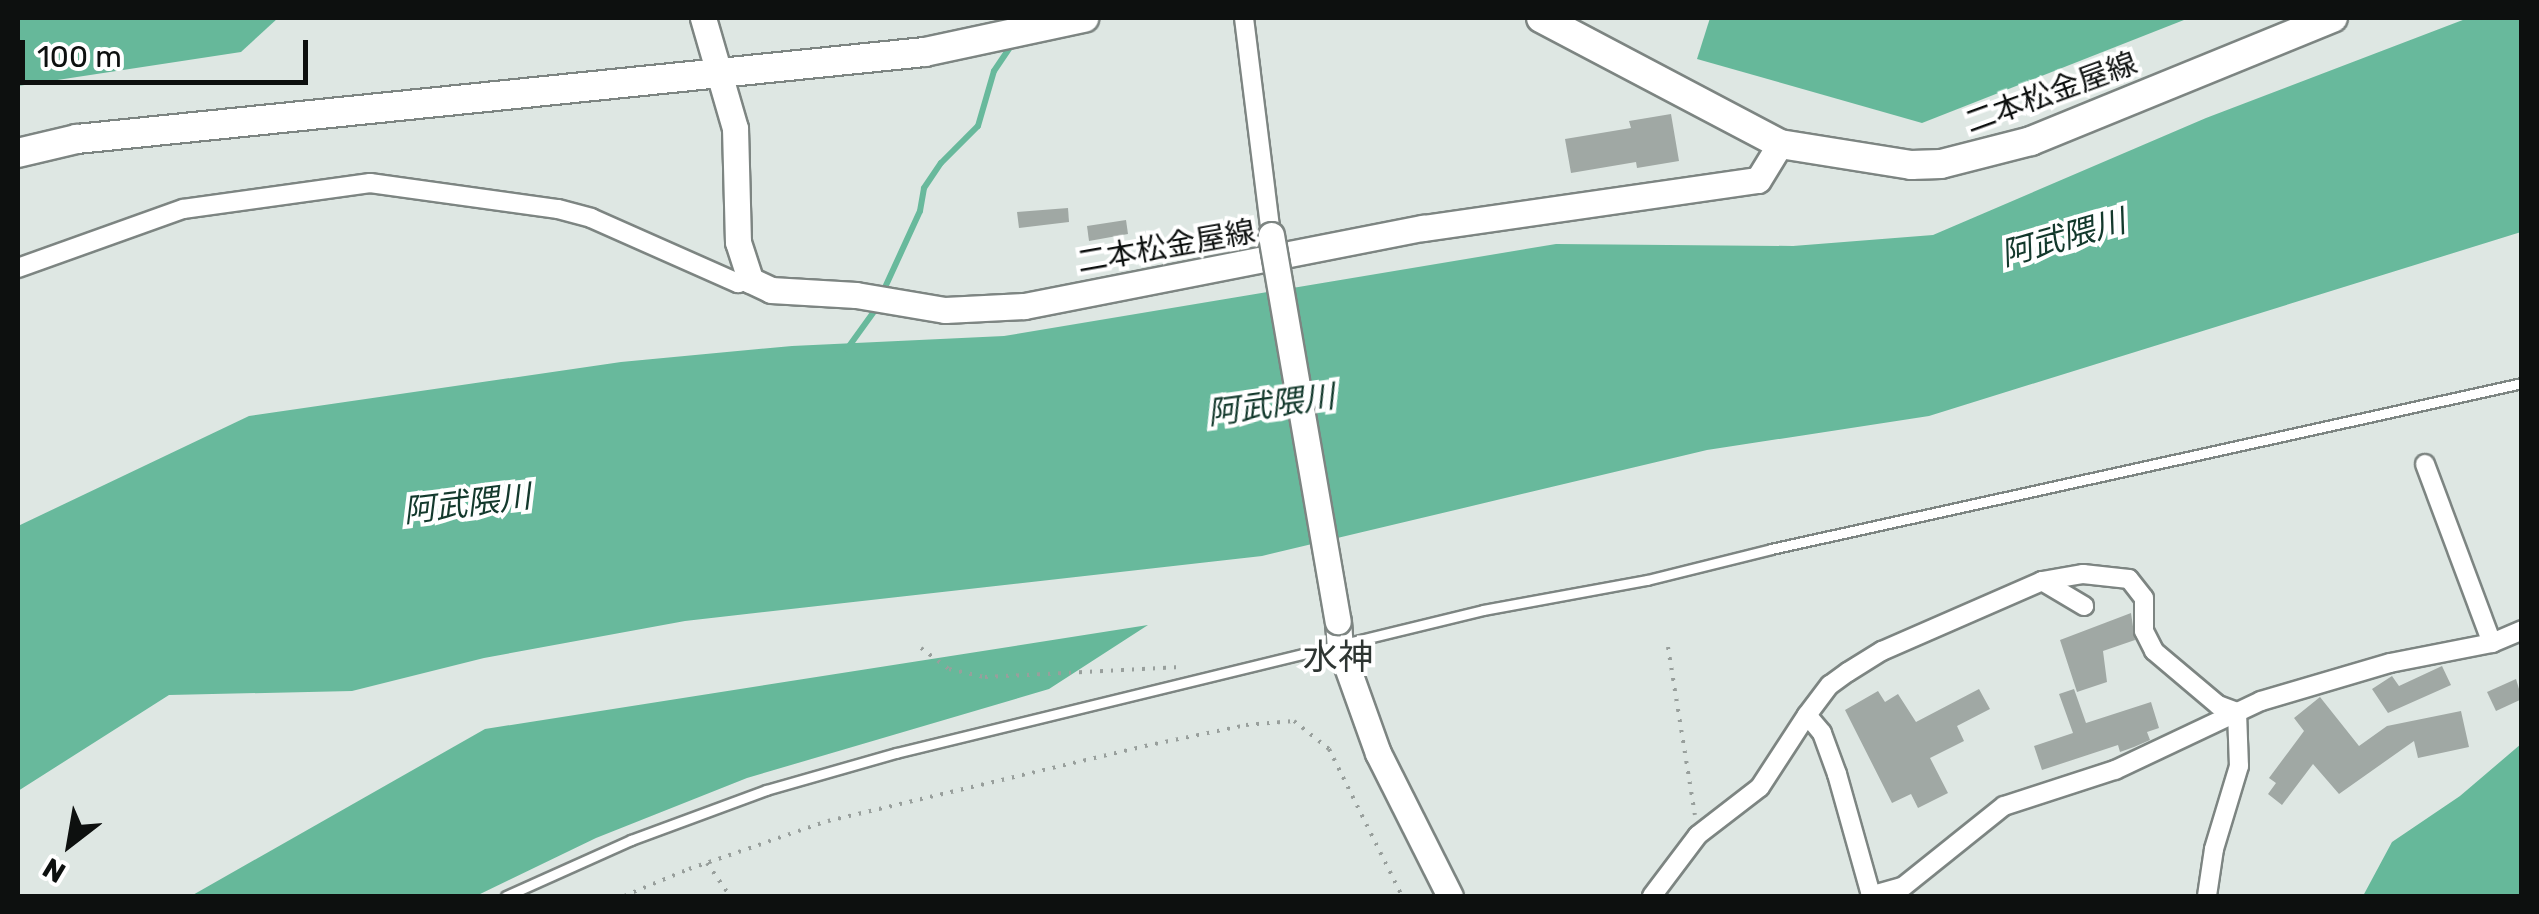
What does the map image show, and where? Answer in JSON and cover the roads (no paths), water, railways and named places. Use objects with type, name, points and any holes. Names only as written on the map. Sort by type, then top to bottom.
[{"type":"main road","points":[[18,154],[96,136],[720,76],[926,52],[1084,18]]},
{"type":"main road","name":"二本松金屋線","points":[[1541,18],[1780,144],[1910,165],[1988,154],[2111,110],[2333,18]]},
{"type":"street","points":[[18,268],[183,209],[370,184],[558,209],[590,218],[738,284],[750,280],[738,242],[734,128],[704,18]]},
{"type":"street","points":[[1244,18],[1271,235],[1339,634],[1378,753],[1450,896]]},
{"type":"street","name":"二本松金屋線","points":[[750,280],[771,290],[856,295],[944,310],[1024,306],[1423,228],[1758,180],[1780,144]]},
{"type":"street","points":[[2425,464],[2492,643]]},
{"type":"street","points":[[1652,896],[1698,834],[1760,787],[1830,685],[1882,651],[2042,581],[2083,574],[2129,579],[2144,598],[2144,631],[2154,651],[2218,704],[2237,712]]},
{"type":"street","points":[[2042,581],[2084,606]]},
{"type":"street","points":[[1807,714],[1822,733],[1837,774],[1871,896],[1904,886],[2004,806],[2116,770],[2296,688],[2492,643],[2522,630]]},
{"type":"street","points":[[2207,896],[2214,849],[2239,766],[2237,712]]},
{"type":"lane","points":[[506,896],[631,840],[766,790],[896,752],[1206,676],[1339,634],[1647,580],[1771,549],[2522,384]]},
{"type":"water","name":"阿武隈川","points":[[2468,18],[2521,18],[2521,232],[1929,416],[1707,450],[1262,556],[685,621],[484,658],[352,691],[169,695],[18,791],[18,526],[249,416],[621,362],[792,346],[1004,336],[1556,244],[1793,246],[1933,235],[2206,118]]},
{"type":"waterway","points":[[882,294],[920,211],[924,188],[941,163],[978,126],[994,71],[1012,44]]},
{"type":"waterway","points":[[847,349],[878,306]]},
{"type":"district","name":"水神","points":[[1338,657]]}]
